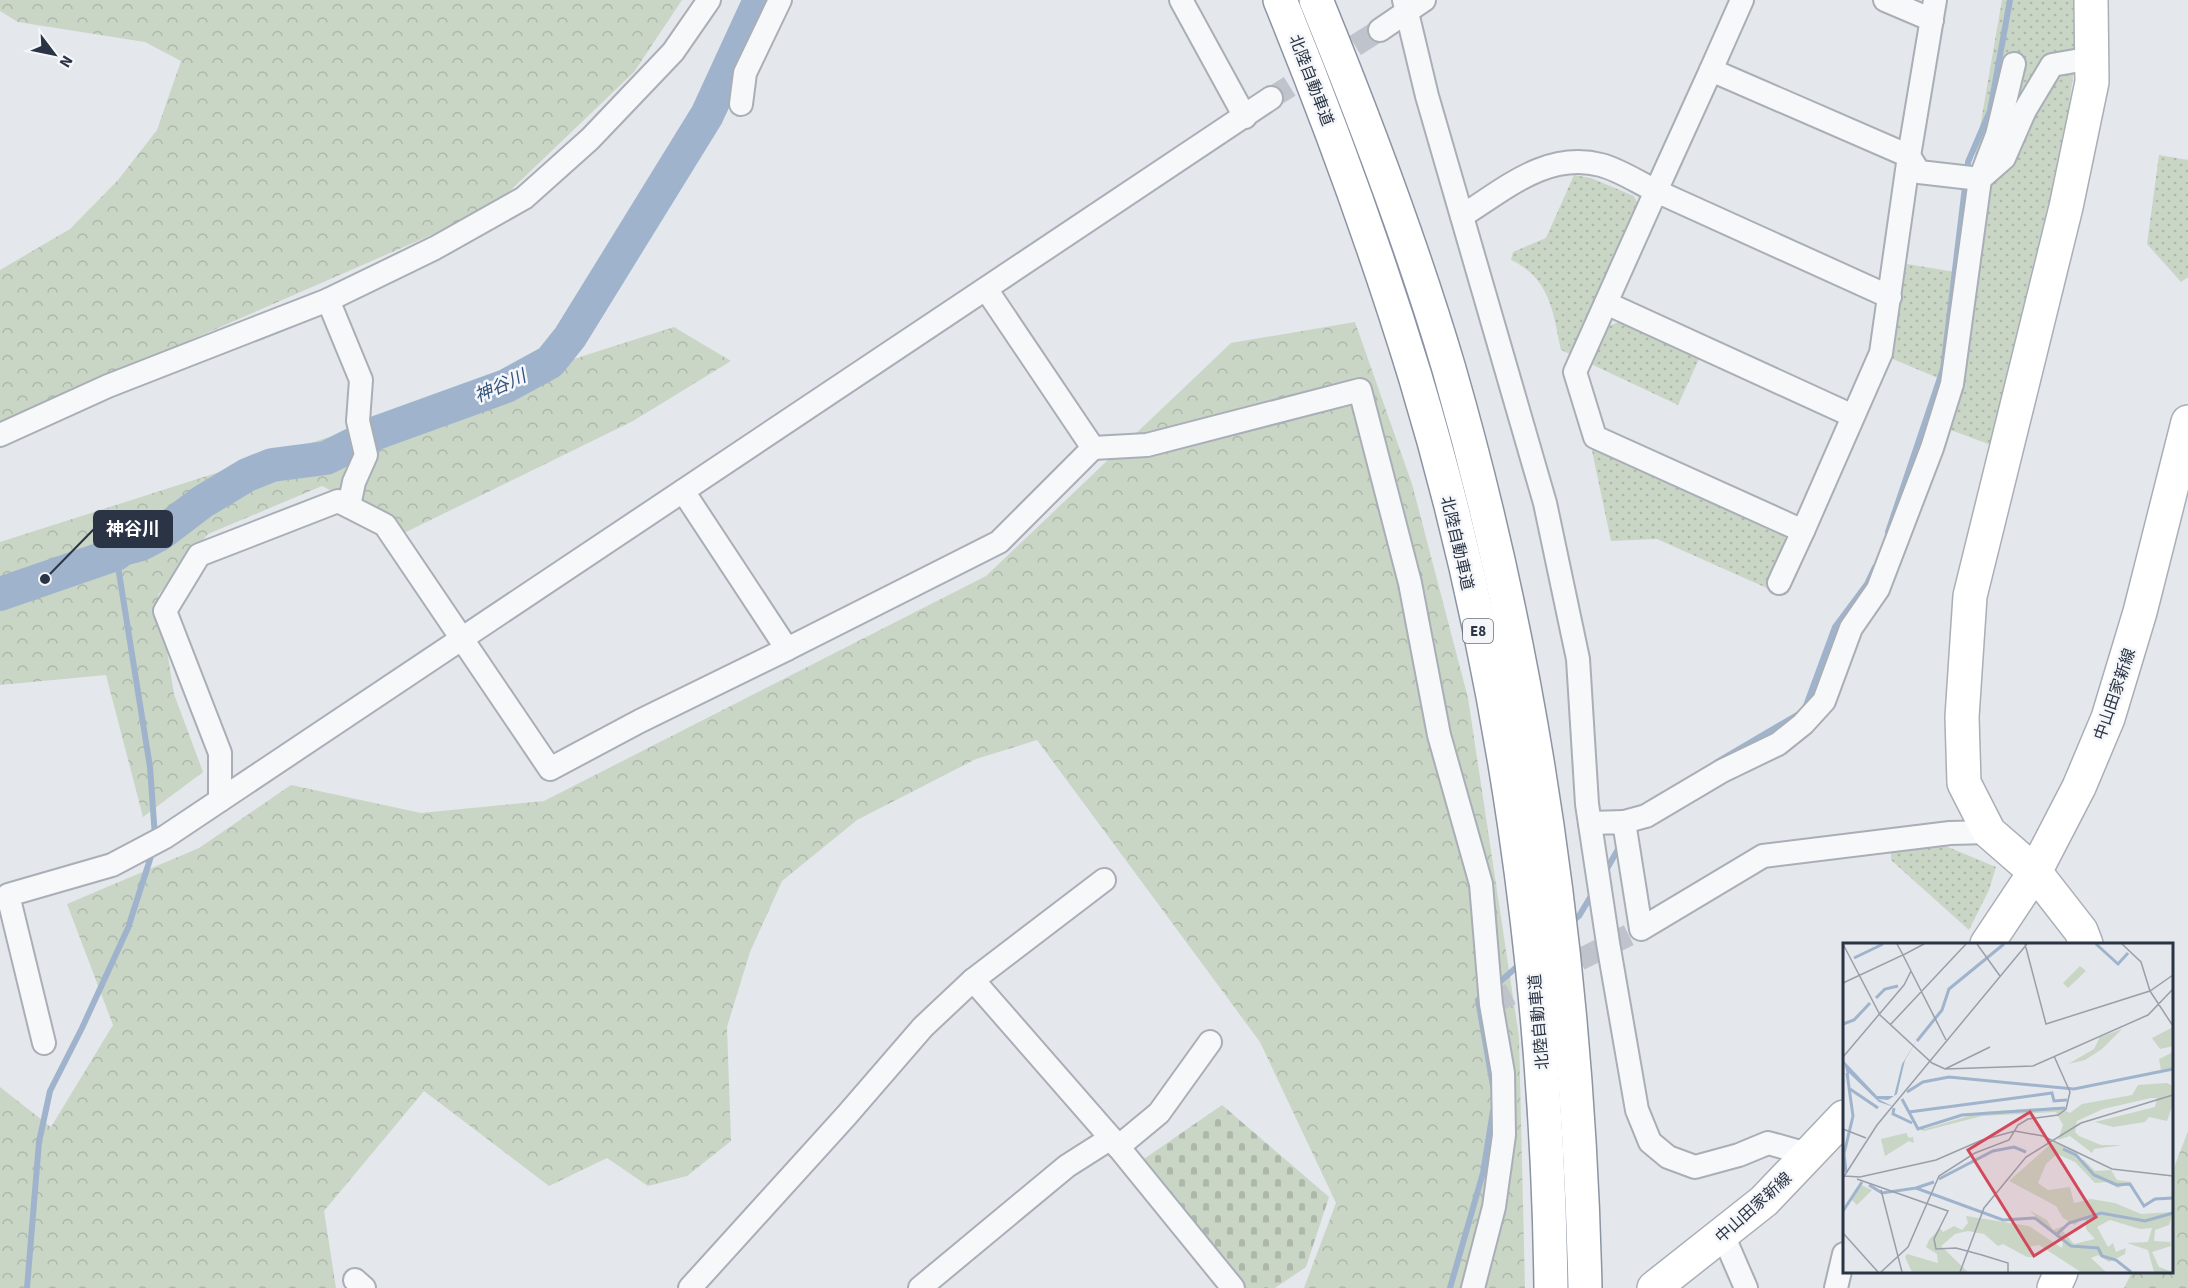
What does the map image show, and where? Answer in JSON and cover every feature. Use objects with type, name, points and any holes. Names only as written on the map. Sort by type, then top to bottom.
[{"type":"main road","name":"北陸自動車道","points":[[1280,0],[1318,94],[1415,377],[1454,521],[1486,665],[1512,818],[1533,963],[1544,1098],[1551,1288]]},
{"type":"main road","name":"北陸自動車道","points":[[1316,0],[1395,207],[1449,368],[1486,511],[1516,650],[1546,814],[1565,955],[1577,1098],[1586,1288]]},
{"type":"main road","points":[[2085,943],[2081,931],[2035,872],[1989,832],[1964,783],[1962,717],[1970,596],[2066,207],[2092,82],[2091,0]]},
{"type":"main road","name":"中山田家新線","points":[[1988,943],[2035,872],[2079,787],[2108,718],[2140,612],[2188,422]]},
{"type":"main road","name":"中山田家新線","points":[[1654,1288],[1764,1202],[1843,1119]]},
{"type":"main road","points":[[2054,1288],[2061,1273]]},
{"type":"street","points":[[0,435],[119,382],[328,300],[435,248],[524,198],[590,140],[673,52],[709,0]]},
{"type":"street","points":[[741,104],[745,73],[780,0]]},
{"type":"street","points":[[1181,0],[1245,117]]},
{"type":"street","points":[[1742,0],[1575,372],[1595,437],[1803,531]]},
{"type":"street","points":[[1779,583],[1881,353],[1909,156],[1933,10],[1885,0]]},
{"type":"street","points":[[1380,30],[1411,4],[1462,216],[1550,525],[1578,659],[1590,824],[1637,1110],[1650,1142],[1668,1157],[1695,1167],[1739,1155],[1768,1143],[1811,1155]]},
{"type":"street","points":[[1712,70],[1909,156],[1920,172],[1980,179],[2004,158],[2025,110],[2052,65],[2092,58]]},
{"type":"street","points":[[1590,824],[1624,822],[1646,816],[1722,771],[1778,744],[1803,724],[1824,701],[1851,628],[1878,589],[1932,448],[1952,384],[1980,179],[1997,135],[2014,64]]},
{"type":"street","points":[[44,1043],[8,895],[112,865],[165,837],[1271,99]]},
{"type":"street","points":[[1462,216],[1540,167],[1569,162],[1601,165],[1890,297]]},
{"type":"street","points":[[986,289],[1093,448]]},
{"type":"street","points":[[328,300],[361,380],[358,421],[366,455],[354,482],[349,506]]},
{"type":"street","points":[[1606,303],[1853,416]]},
{"type":"street","points":[[220,800],[220,753],[165,611],[199,555],[338,501],[385,525],[550,769],[640,721],[999,542],[1093,448],[1147,445],[1360,390],[1410,583],[1439,735],[1481,884],[1491,1004],[1503,1073],[1504,1135],[1494,1207],[1473,1288]]},
{"type":"street","points":[[683,491],[787,649]]},
{"type":"street","points":[[1624,822],[1641,929],[1763,856],[1950,833],[1989,832]]},
{"type":"street","points":[[691,1288],[923,1027],[973,980],[1104,880]]},
{"type":"street","points":[[973,980],[1115,1143],[1233,1288]]},
{"type":"street","points":[[920,1288],[1067,1166],[1115,1143],[1159,1113],[1210,1042]]},
{"type":"street","points":[[1723,1235],[1746,1288]]},
{"type":"street","points":[[1836,1288],[1843,1262]]},
{"type":"green space","points":[[0,0],[682,0],[634,72],[491,209],[0,423],[0,270],[70,229],[118,180],[157,130],[181,61],[145,42],[18,22],[0,11]]},
{"type":"green space","points":[[2002,0],[2077,0],[2077,19],[2070,97],[2053,192],[1991,445],[1932,423],[1938,378],[1888,357],[1907,264],[1955,272]]},
{"type":"green space","points":[[2159,155],[2188,160],[2188,277],[2181,282],[2147,244]]},
{"type":"green space","points":[[1574,175],[1591,178],[1634,196],[1640,209],[1572,355],[1561,350],[1552,310],[1542,286],[1524,267],[1511,260],[1513,252],[1546,238]]},
{"type":"green space","points":[[1355,322],[1412,484],[1468,698],[1519,1037],[1525,1288],[1304,1288],[1336,1203],[1260,1042],[1037,740],[976,759],[857,820],[782,881],[750,952],[727,1027],[731,1141],[687,1176],[648,1186],[607,1158],[549,1186],[424,1091],[324,1211],[336,1288],[0,1288],[0,1087],[51,1127],[113,1025],[67,904],[199,848],[291,785],[421,813],[544,801],[986,576],[1231,343]]},
{"type":"green space","points":[[1619,322],[1699,359],[1678,405],[1591,364],[1606,327]]},
{"type":"green space","points":[[674,327],[731,361],[633,421],[404,533],[396,523],[322,486],[208,534],[158,595],[174,694],[203,772],[143,817],[106,675],[0,685],[0,542]]},
{"type":"green space","points":[[1591,446],[1781,531],[1788,545],[1769,589],[1657,539],[1611,541]]},
{"type":"green space","points":[[1943,845],[1996,867],[1989,890],[1969,930],[1891,860],[1891,847]]},
{"type":"green space","points":[[1222,1105],[1329,1197],[1306,1267],[1275,1288],[1243,1288],[1141,1161]]},
{"type":"green space","points":[[2188,1131],[2188,1288],[2124,1288],[2132,1273],[2173,1273],[2173,1170]]},
{"type":"waterway","name":"神谷川","points":[[0,594],[141,544],[160,534],[202,502],[247,475],[272,465],[326,458],[376,433],[506,386],[550,362],[570,337],[707,115],[760,0]]},
{"type":"waterway","points":[[1888,532],[1943,369],[1968,162],[1990,111],[2010,0]]},
{"type":"waterway","points":[[116,554],[150,767],[155,837]]},
{"type":"waterway","points":[[1717,762],[1804,711],[1835,627],[1867,584],[1875,567]]},
{"type":"waterway","points":[[1604,874],[1621,844]]},
{"type":"waterway","points":[[27,1288],[39,1142],[50,1091],[128,928],[153,850]]},
{"type":"waterway","points":[[1570,923],[1579,916],[1594,891]]},
{"type":"waterway","points":[[1494,987],[1520,964]]},
{"type":"waterway","points":[[1484,995],[1478,1000],[1493,1086]]},
{"type":"waterway","points":[[1450,1288],[1483,1173],[1493,1111]]},
{"type":"tunnel","points":[[1271,98],[1380,30]]},
{"type":"tunnel","points":[[1491,1004],[1641,929]]},
{"type":"place","name":"神谷川","points":[[45,579]]}]
